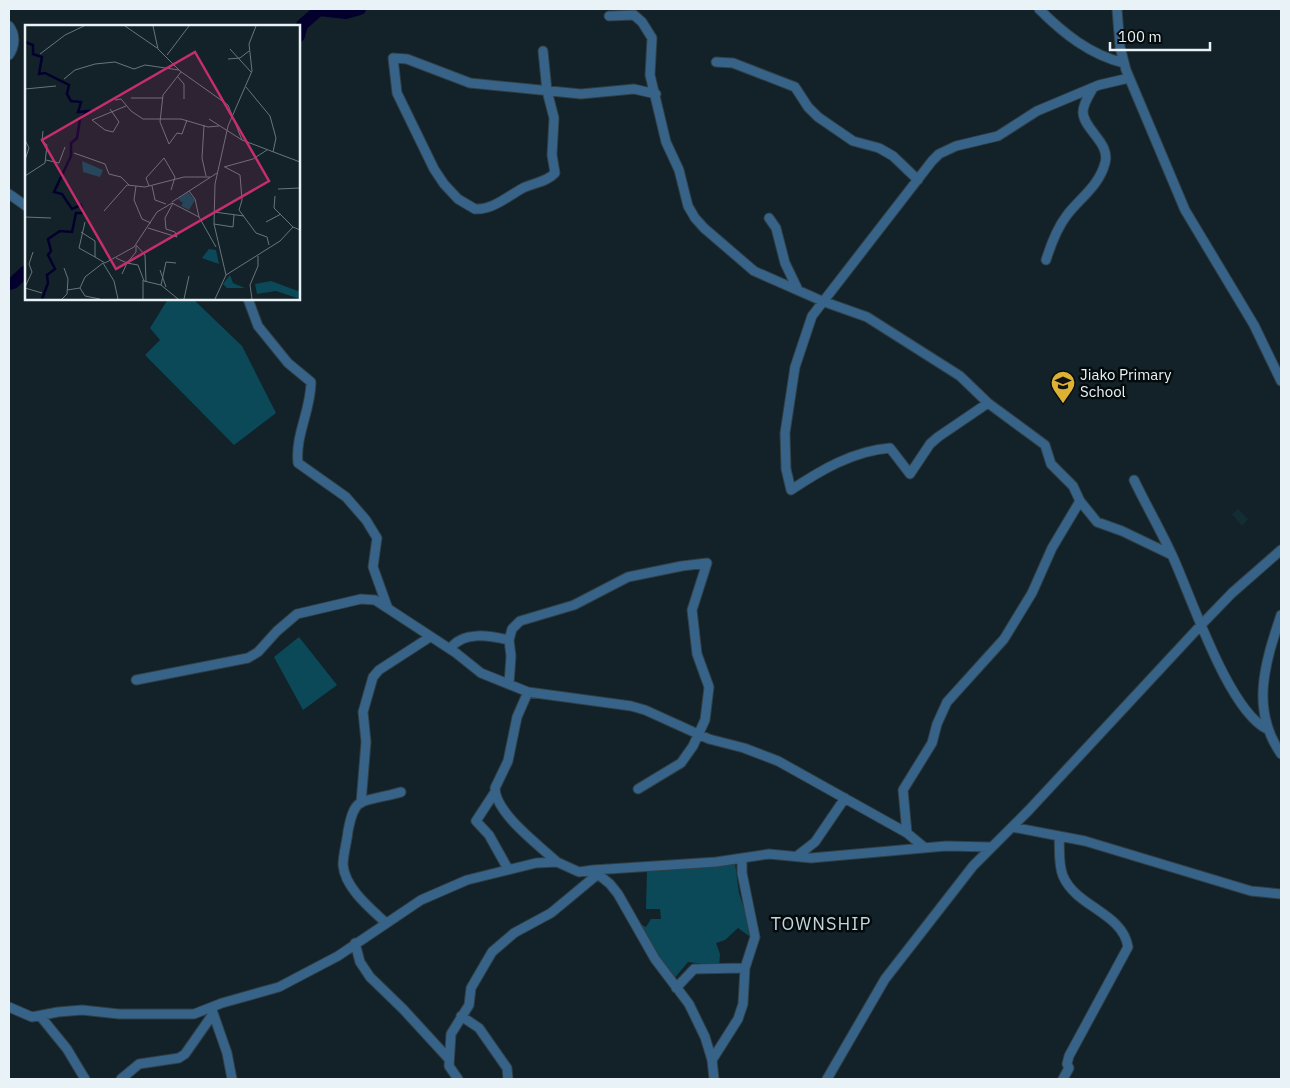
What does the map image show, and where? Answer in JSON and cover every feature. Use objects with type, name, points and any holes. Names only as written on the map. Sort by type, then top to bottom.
[{"type":"street","points":[[1039,9],[1070,38],[1115,61],[1124,63]]},
{"type":"street","points":[[1117,9],[1124,63],[1129,78],[1185,210],[1254,325],[1281,380]]},
{"type":"street","points":[[609,16],[634,15],[650,32],[652,42],[650,75],[666,142],[679,170],[688,206],[695,218],[748,268],[822,301],[862,314],[960,376],[988,403],[1044,445],[1051,464],[1073,486],[1080,501],[1097,522],[1122,531],[1172,555]]},
{"type":"street","points":[[9,26],[14,35],[14,47],[9,55]]},
{"type":"street","points":[[543,51],[547,91],[554,118],[552,155],[555,173],[552,177],[523,188],[491,206],[475,209],[458,199],[444,184],[434,169],[397,92],[393,58],[407,59],[470,82],[547,91],[581,94],[634,89],[656,94]]},
{"type":"street","points":[[716,62],[734,63],[795,87],[812,112],[818,117],[853,140],[879,148],[893,156],[918,180]]},
{"type":"street","points":[[988,403],[930,444],[910,474],[890,448],[878,449],[851,457],[791,490],[786,469],[784,442],[795,368],[812,316],[936,157],[945,150],[998,136],[1037,111],[1093,88],[1129,78]]},
{"type":"street","points":[[1046,260],[1052,240],[1066,217],[1087,196],[1105,164],[1106,156],[1102,146],[1083,116],[1083,108],[1093,88]]},
{"type":"street","points":[[9,194],[25,205]]},
{"type":"street","points":[[769,218],[776,228],[785,263],[798,290]]},
{"type":"street","points":[[248,300],[258,326],[288,362],[311,382],[309,407],[297,444],[298,463],[346,497],[377,538],[373,567],[387,606]]},
{"type":"street","points":[[1134,480],[1172,555],[1218,661],[1247,713],[1256,724],[1267,730]]},
{"type":"street","points":[[907,833],[903,790],[932,743],[937,724],[947,702],[1004,639],[1032,593],[1052,548],[1080,501]]},
{"type":"street","points":[[827,1079],[885,979],[933,914],[990,847],[1012,827],[1232,593],[1281,550]]},
{"type":"street","points":[[509,684],[510,640],[512,630],[520,621],[574,605],[628,577],[707,563],[692,610],[697,654],[709,688],[705,720],[700,735],[681,763],[638,789]]},
{"type":"street","points":[[136,680],[248,658],[258,652],[289,620],[309,610],[361,599],[376,600],[450,649],[481,673],[528,692],[631,706],[700,735],[761,754],[907,833],[925,848]]},
{"type":"street","points":[[1281,616],[1268,655],[1264,674],[1262,704],[1267,730],[1281,754]]},
{"type":"street","points":[[450,649],[458,640],[466,637],[488,636],[510,640]]},
{"type":"street","points":[[386,923],[361,900],[343,867],[343,856],[351,816],[361,803],[366,742],[363,712],[373,677],[379,670],[430,637]]},
{"type":"street","points":[[508,868],[489,835],[476,820],[495,792],[495,788],[508,761],[517,717],[528,692]]},
{"type":"street","points":[[361,803],[401,792]]},
{"type":"street","points":[[495,792],[505,812],[528,837],[557,862],[573,871],[595,872],[781,854],[811,858],[925,848],[990,847]]},
{"type":"street","points":[[797,856],[815,842],[845,798]]},
{"type":"street","points":[[1012,827],[1085,841],[1154,860],[1251,891],[1281,894]]},
{"type":"street","points":[[1059,837],[1060,858],[1065,879],[1089,904],[1117,925],[1124,934],[1128,947],[1068,1056],[1067,1064],[1069,1068],[1063,1079]]},
{"type":"street","points":[[712,1060],[738,1019],[743,1004],[745,968],[755,937],[742,874],[742,859]]},
{"type":"street","points":[[9,1007],[27,1016],[42,1017],[58,1012],[82,1010],[119,1014],[194,1014],[212,1011],[279,987],[338,956],[421,900],[449,887],[508,868],[536,863],[557,862]]},
{"type":"street","points":[[595,872],[610,884],[618,894],[656,959],[689,1004],[705,1037],[712,1060],[714,1079]]},
{"type":"street","points":[[458,1079],[449,1066],[451,1034],[468,1004],[471,988],[496,946],[514,933],[542,919],[595,872]]},
{"type":"street","points":[[354,944],[360,962],[370,977],[403,1009],[448,1058]]},
{"type":"street","points":[[676,988],[694,969],[745,968]]},
{"type":"street","points":[[121,1079],[139,1064],[179,1058],[185,1054],[212,1011]]},
{"type":"street","points":[[212,1011],[227,1053],[232,1079]]},
{"type":"street","points":[[461,1016],[480,1028],[506,1068],[508,1079]]},
{"type":"street","points":[[42,1017],[67,1049],[85,1079]]},
{"type":"shaded area","points":[[167,300],[194,300],[242,346],[276,413],[234,445],[145,355],[160,340],[150,328]]},
{"type":"shaded area","points":[[1238,509],[1248,519],[1242,526],[1232,514]]},
{"type":"shaded area","points":[[299,637],[337,685],[303,710],[274,657]]},
{"type":"shaded area","points":[[735,863],[739,893],[747,917],[749,936],[738,928],[725,940],[716,943],[720,954],[719,966],[688,962],[673,980],[637,929],[642,925],[646,927],[651,919],[661,919],[660,909],[646,909],[647,869]]},
{"type":"waterway","points":[[300,32],[302,25],[319,10],[346,13],[360,9]]},
{"type":"waterway","points":[[9,284],[13,283],[25,272]]},
{"type":"place","name":"Jiako Primary School","points":[[1063,404]]},
{"type":"district","name":"TOWNSHIP","points":[[821,923]]}]
